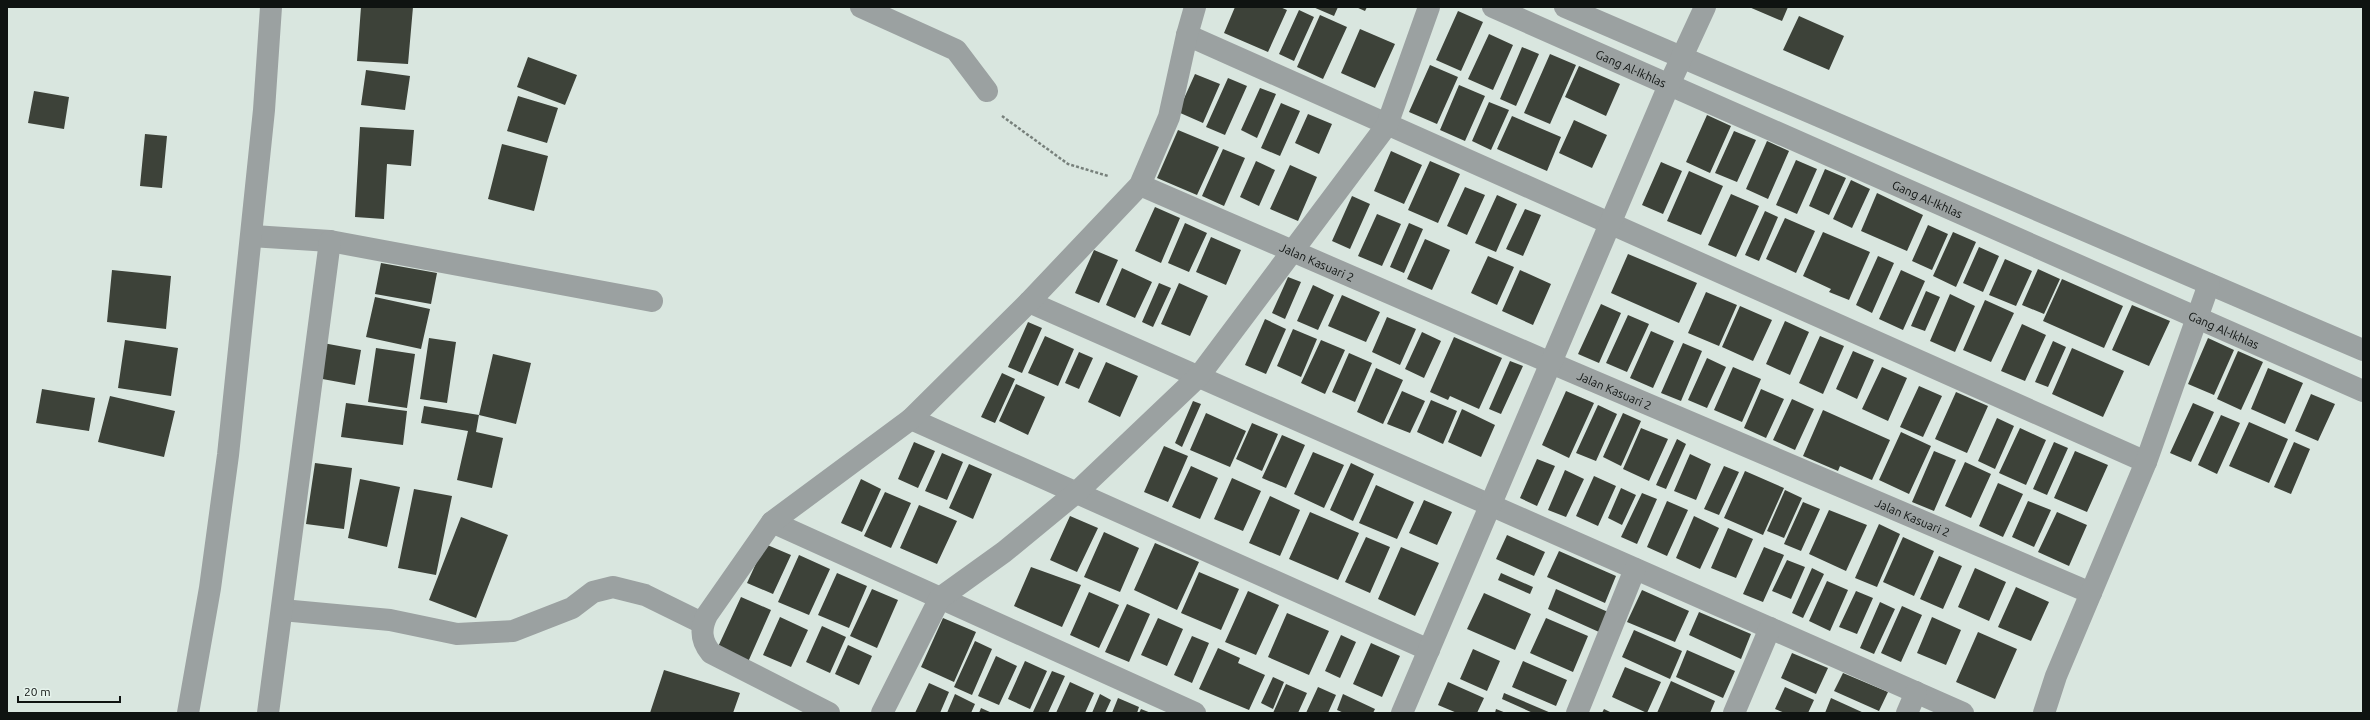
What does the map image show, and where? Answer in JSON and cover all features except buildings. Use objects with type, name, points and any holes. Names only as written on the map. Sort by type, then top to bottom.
[{"type":"street","points":[[188,713],[210,588],[258,237],[271,7]]},
{"type":"street","points":[[861,7],[956,50],[987,91]]},
{"type":"street","points":[[829,713],[711,654],[704,641],[702,623],[772,522],[912,419],[1029,302],[1140,185],[1169,117],[1186,35],[1195,7]]},
{"type":"street","points":[[882,713],[940,598],[1004,552],[1077,492],[1199,376],[1387,125],[1429,7]]},
{"type":"street","name":"Gang Al-Ikhlas","points":[[1493,7],[2363,391]]},
{"type":"street","points":[[1565,7],[2363,350]]},
{"type":"street","points":[[1402,713],[1669,85],[1705,7]]},
{"type":"street","points":[[1186,35],[2146,462]]},
{"type":"street","name":"Jalan Kasuari 2","points":[[1140,185],[1551,364],[2091,593]]},
{"type":"street","points":[[258,237],[325,242],[652,301]]},
{"type":"street","points":[[268,713],[282,610],[325,242]]},
{"type":"street","points":[[2044,713],[2056,676],[2146,462],[2209,284]]},
{"type":"street","points":[[1029,302],[1963,713]]},
{"type":"street","points":[[912,419],[1429,650]]},
{"type":"street","points":[[772,522],[1195,713]]},
{"type":"street","points":[[1576,713],[1635,569]]},
{"type":"street","points":[[282,610],[390,620],[457,634],[513,631],[572,608],[593,592],[613,587],[644,595],[702,623]]},
{"type":"street","points":[[1734,713],[1770,628]]},
{"type":"street","points":[[1907,713],[1916,692]]},
{"type":"path","points":[[987,91],[994,110],[1068,164],[1140,185]]}]
